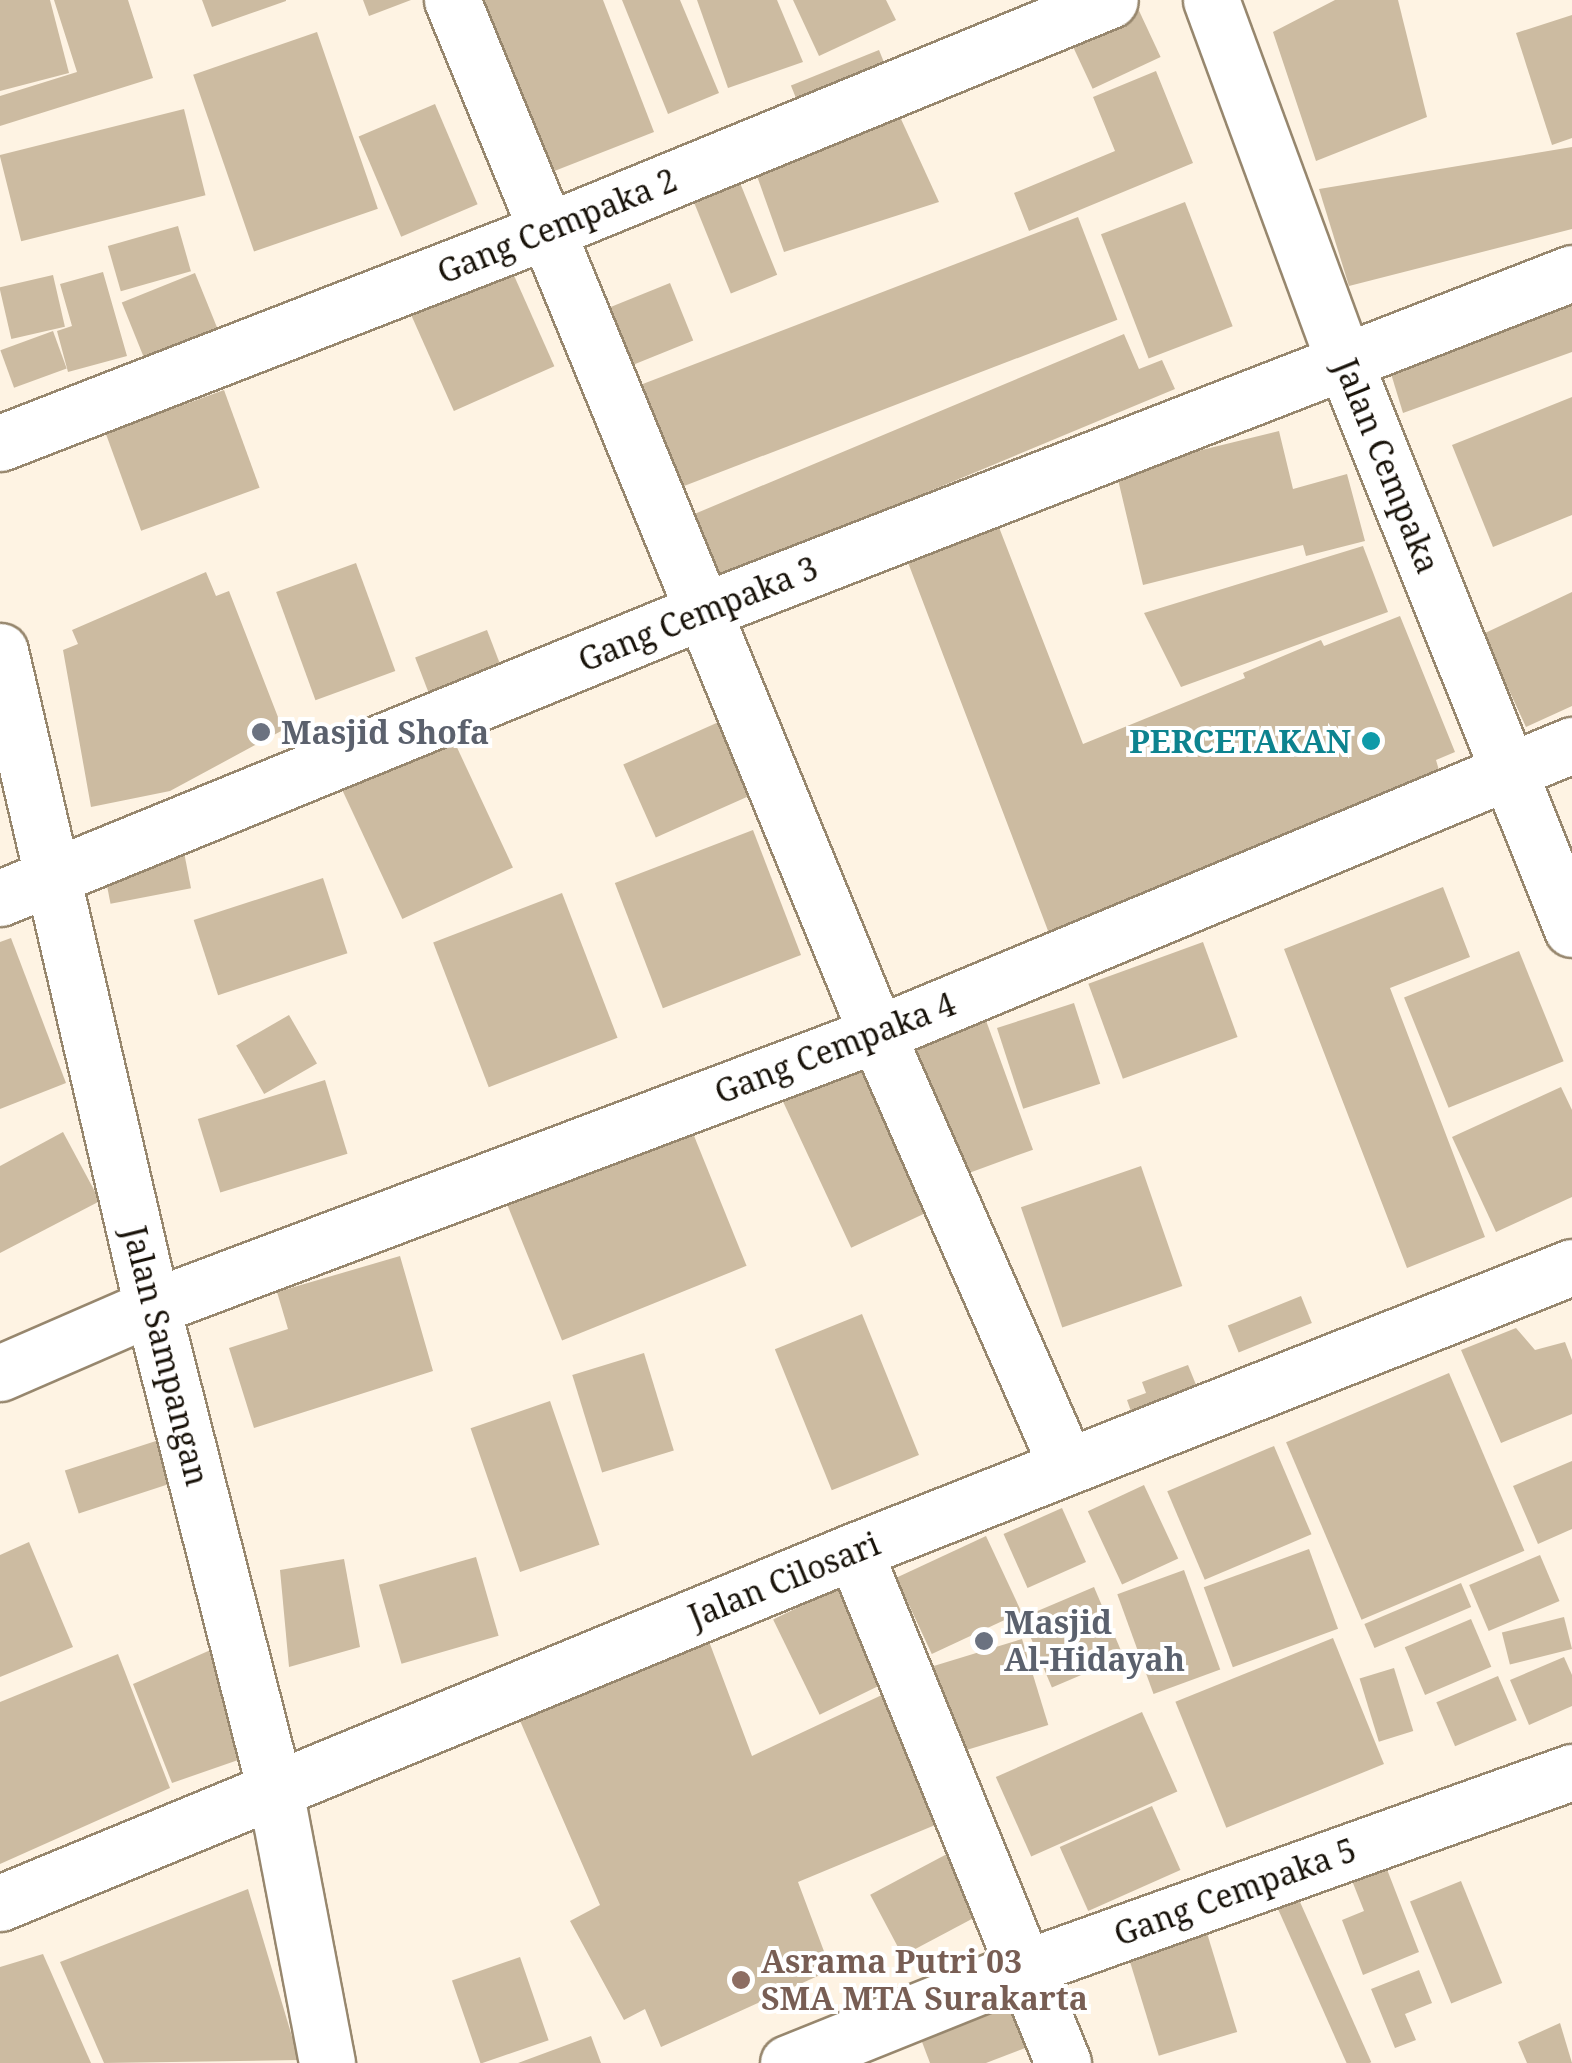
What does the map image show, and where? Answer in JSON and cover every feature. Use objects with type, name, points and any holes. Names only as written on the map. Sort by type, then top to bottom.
[{"type":"street","points":[[452,0],[877,1034],[1067,1466]]},
{"type":"street","name":"Gang Cempaka 2","points":[[0,443],[549,230],[1110,0]]},
{"type":"street","name":"Jalan Cempaka","points":[[1211,0],[1344,361],[1572,929]]},
{"type":"street","name":"Gang Cempaka 3","points":[[0,898],[705,610],[1572,274]]},
{"type":"street","name":"Jalan Sampangan","points":[[0,651],[55,874],[152,1306],[275,1790],[327,2063]]},
{"type":"street","name":"Gang Cempaka 4","points":[[0,1373],[152,1306],[877,1034],[1572,745]]},
{"type":"street","name":"Jalan Cilosari","points":[[0,1903],[854,1551],[1572,1267]]},
{"type":"street","points":[[854,1551],[1026,1966],[1062,2063]]},
{"type":"street","name":"Gang Cempaka 5","points":[[788,2063],[1026,1966],[1572,1772]]},
{"type":"building","points":[[0,0],[50,0],[69,73],[0,91]]},
{"type":"building","points":[[54,0],[128,0],[153,78],[0,126],[0,96],[77,72]]},
{"type":"building","points":[[202,0],[286,0],[286,1],[212,27]]},
{"type":"building","points":[[363,0],[411,0],[369,16]]},
{"type":"building","points":[[465,0],[603,0],[654,132],[534,179]]},
{"type":"building","points":[[622,0],[680,0],[719,93],[668,114]]},
{"type":"building","points":[[697,0],[777,0],[803,62],[728,88]]},
{"type":"building","points":[[793,0],[886,0],[896,20],[819,56]]},
{"type":"building","points":[[1134,0],[1161,57],[1093,89],[1066,32]]},
{"type":"building","points":[[1335,0],[1398,0],[1427,117],[1316,161],[1273,32]]},
{"type":"building","points":[[1572,15],[1572,138],[1552,145],[1516,33]]},
{"type":"building","points":[[317,32],[378,209],[254,251],[193,75]]},
{"type":"building","points":[[879,50],[892,82],[804,118],[791,86]]},
{"type":"building","points":[[1156,71],[1193,163],[1029,231],[1014,193],[1115,151],[1093,97]]},
{"type":"building","points":[[890,95],[939,202],[784,252],[752,162]]},
{"type":"building","points":[[435,104],[478,204],[401,237],[359,136]]},
{"type":"building","points":[[184,109],[206,195],[21,241],[0,155]]},
{"type":"building","points":[[1572,147],[1572,229],[1349,286],[1319,189]]},
{"type":"building","points":[[730,158],[777,275],[731,294],[684,177]]},
{"type":"building","points":[[1185,202],[1233,326],[1149,358],[1101,234]]},
{"type":"building","points":[[1078,217],[1117,320],[673,490],[634,388]]},
{"type":"building","points":[[178,226],[191,271],[121,291],[108,246]]},
{"type":"building","points":[[508,262],[554,366],[454,411],[408,307]]},
{"type":"building","points":[[103,272],[127,356],[68,372],[57,331],[72,326],[60,284]]},
{"type":"building","points":[[195,273],[218,330],[145,359],[122,303]]},
{"type":"building","points":[[53,275],[65,327],[11,339],[0,287]]},
{"type":"building","points":[[670,283],[693,340],[619,370],[596,313]]},
{"type":"building","points":[[1572,296],[1572,352],[1403,413],[1385,354]]},
{"type":"building","points":[[53,331],[67,369],[14,388],[0,350]]},
{"type":"building","points":[[1124,334],[1139,369],[1162,360],[1175,389],[719,579],[692,515]]},
{"type":"building","points":[[224,390],[260,488],[141,531],[106,433]]},
{"type":"building","points":[[1572,397],[1572,515],[1493,547],[1452,445]]},
{"type":"building","points":[[1279,431],[1293,489],[1347,474],[1365,541],[1306,556],[1303,545],[1143,585],[1116,471]]},
{"type":"building","name":"PERCETAKAN","points":[[995,517],[1083,744],[1245,678],[1243,673],[1321,640],[1324,646],[1400,616],[1455,752],[1436,760],[1441,777],[1050,936],[904,552]]},
{"type":"building","points":[[1363,546],[1388,612],[1181,687],[1144,613]]},
{"type":"building","points":[[356,563],[395,671],[315,700],[276,592]]},
{"type":"building","points":[[206,572],[216,596],[229,591],[283,730],[170,791],[91,807],[63,650],[78,644],[72,630]]},
{"type":"building","points":[[1572,592],[1572,706],[1526,727],[1483,634]]},
{"type":"building","points":[[487,630],[501,666],[429,694],[415,658]]},
{"type":"building","points":[[721,721],[754,794],[656,838],[623,765]]},
{"type":"building","points":[[447,726],[513,867],[402,919],[336,778]]},
{"type":"building","points":[[753,830],[801,955],[663,1008],[615,883]]},
{"type":"building","points":[[183,847],[191,888],[111,904],[103,863]]},
{"type":"building","points":[[323,878],[347,953],[218,995],[194,920]]},
{"type":"building","points":[[1443,887],[1470,957],[1390,988],[1485,1237],[1407,1268],[1284,949]]},
{"type":"building","points":[[562,893],[618,1038],[489,1087],[433,942]]},
{"type":"building","points":[[11,938],[66,1083],[0,1109],[0,942]]},
{"type":"building","points":[[1203,942],[1238,1037],[1123,1079],[1088,984]]},
{"type":"building","points":[[1519,951],[1564,1061],[1449,1108],[1404,997]]},
{"type":"building","points":[[1074,1003],[1100,1084],[1023,1109],[997,1028]]},
{"type":"building","points":[[980,1004],[1033,1150],[959,1177],[906,1031]]},
{"type":"building","points":[[289,1015],[317,1063],[264,1094],[236,1046]]},
{"type":"building","points":[[877,1057],[945,1204],[851,1248],[783,1101]]},
{"type":"building","points":[[325,1080],[348,1154],[220,1193],[198,1119]]},
{"type":"building","points":[[1561,1087],[1572,1110],[1572,1197],[1496,1232],[1452,1137]]},
{"type":"building","points":[[684,1111],[747,1266],[562,1340],[499,1186]]},
{"type":"building","points":[[63,1132],[100,1201],[0,1253],[0,1166]]},
{"type":"building","points":[[1141,1166],[1182,1286],[1062,1327],[1021,1207]]},
{"type":"building","points":[[400,1256],[433,1371],[254,1428],[229,1348],[288,1329],[277,1292]]},
{"type":"building","points":[[1301,1296],[1312,1323],[1239,1352],[1228,1326]]},
{"type":"building","points":[[862,1314],[919,1455],[832,1490],[775,1349]]},
{"type":"building","points":[[1516,1328],[1535,1350],[1565,1342],[1572,1360],[1572,1414],[1501,1443],[1461,1350]]},
{"type":"building","points":[[644,1353],[674,1451],[602,1472],[572,1375]]},
{"type":"building","points":[[1188,1365],[1201,1397],[1139,1434],[1127,1400],[1146,1393],[1142,1382]]},
{"type":"building","points":[[1449,1373],[1524,1551],[1361,1620],[1286,1442]]},
{"type":"building","points":[[550,1401],[599,1545],[520,1572],[471,1428]]},
{"type":"building","points":[[159,1440],[173,1483],[79,1513],[65,1471]]},
{"type":"building","points":[[1274,1446],[1312,1534],[1205,1580],[1167,1491]]},
{"type":"building","points":[[1572,1461],[1572,1529],[1538,1544],[1513,1486]]},
{"type":"building","points":[[1144,1485],[1178,1558],[1122,1585],[1088,1511]]},
{"type":"building","points":[[1062,1508],[1086,1562],[1028,1588],[1004,1534]]},
{"type":"building","points":[[986,1536],[1021,1612],[932,1654],[896,1578]]},
{"type":"building","points":[[29,1542],[73,1647],[0,1677],[0,1555]]},
{"type":"building","points":[[1309,1549],[1338,1629],[1233,1667],[1204,1587]]},
{"type":"building","points":[[1540,1555],[1560,1601],[1489,1631],[1469,1585]]},
{"type":"building","points":[[476,1557],[499,1636],[402,1664],[379,1585]]},
{"type":"building","points":[[344,1559],[360,1647],[289,1667],[280,1570]]},
{"type":"building","points":[[1184,1570],[1220,1670],[1154,1694],[1117,1594]]},
{"type":"building","points":[[854,1580],[900,1675],[820,1715],[773,1619]]},
{"type":"building","points":[[1461,1583],[1471,1607],[1375,1648],[1364,1624]]},
{"type":"building","points":[[1094,1587],[1124,1657],[1052,1687],[1022,1617]]},
{"type":"building","points":[[1564,1617],[1572,1649],[1510,1665],[1502,1632]]},
{"type":"building","points":[[1471,1619],[1491,1667],[1425,1695],[1405,1647]]},
{"type":"building","points":[[707,1636],[752,1756],[901,1686],[952,1818],[798,1882],[831,1970],[661,2047],[645,2009],[624,2020],[570,1921],[600,1905],[511,1700]]},
{"type":"building","points":[[1333,1638],[1384,1764],[1226,1828],[1175,1702]]},
{"type":"building","points":[[1022,1639],[1048,1725],[953,1754],[926,1668]]},
{"type":"building","points":[[222,1645],[241,1759],[172,1783],[133,1684]]},
{"type":"building","points":[[118,1654],[170,1788],[0,1864],[0,1702]]},
{"type":"building","points":[[1564,1657],[1572,1675],[1572,1706],[1529,1725],[1510,1680]]},
{"type":"building","points":[[1394,1668],[1413,1731],[1379,1742],[1360,1679]]},
{"type":"building","points":[[1498,1676],[1517,1720],[1455,1746],[1436,1702]]},
{"type":"building","points":[[1142,1712],[1177,1791],[1031,1857],[996,1777]]},
{"type":"building","points":[[1152,1806],[1180,1870],[1088,1911],[1060,1847]]},
{"type":"building","points":[[962,1846],[994,1907],[903,1956],[870,1895]]},
{"type":"building","points":[[1383,1859],[1419,1952],[1363,1975],[1342,1920],[1364,1911],[1349,1873]]},
{"type":"building","points":[[1461,1881],[1502,1983],[1451,2004],[1410,1902]]},
{"type":"building","points":[[1292,1884],[1371,2062],[1347,2063],[1271,1893]]},
{"type":"building","points":[[248,1889],[299,2060],[104,2063],[60,1962]]},
{"type":"building","points":[[1203,1920],[1237,2032],[1159,2056],[1125,1944]]},
{"type":"building","points":[[43,1954],[91,2063],[0,2063],[0,1967]]},
{"type":"building","points":[[520,1957],[549,2040],[480,2063],[452,1980]]},
{"type":"building","points":[[1419,1970],[1432,2003],[1405,2014],[1416,2040],[1395,2048],[1371,1989]]},
{"type":"building","points":[[1018,1988],[1038,2043],[986,2063],[930,2063],[916,2026]]},
{"type":"building","points":[[1560,2023],[1572,2063],[1527,2063],[1518,2042]]},
{"type":"building","points":[[591,2036],[601,2063],[518,2063]]},
{"type":"place","name":"Masjid Shofa","points":[[261,732]]},
{"type":"place","name":"PERCETAKAN","points":[[1371,741]]},
{"type":"place","name":"Masjid Al-Hidayah","points":[[984,1641]]},
{"type":"place","name":"Asrama Putri 03 SMA MTA Surakarta","points":[[741,1980]]}]
